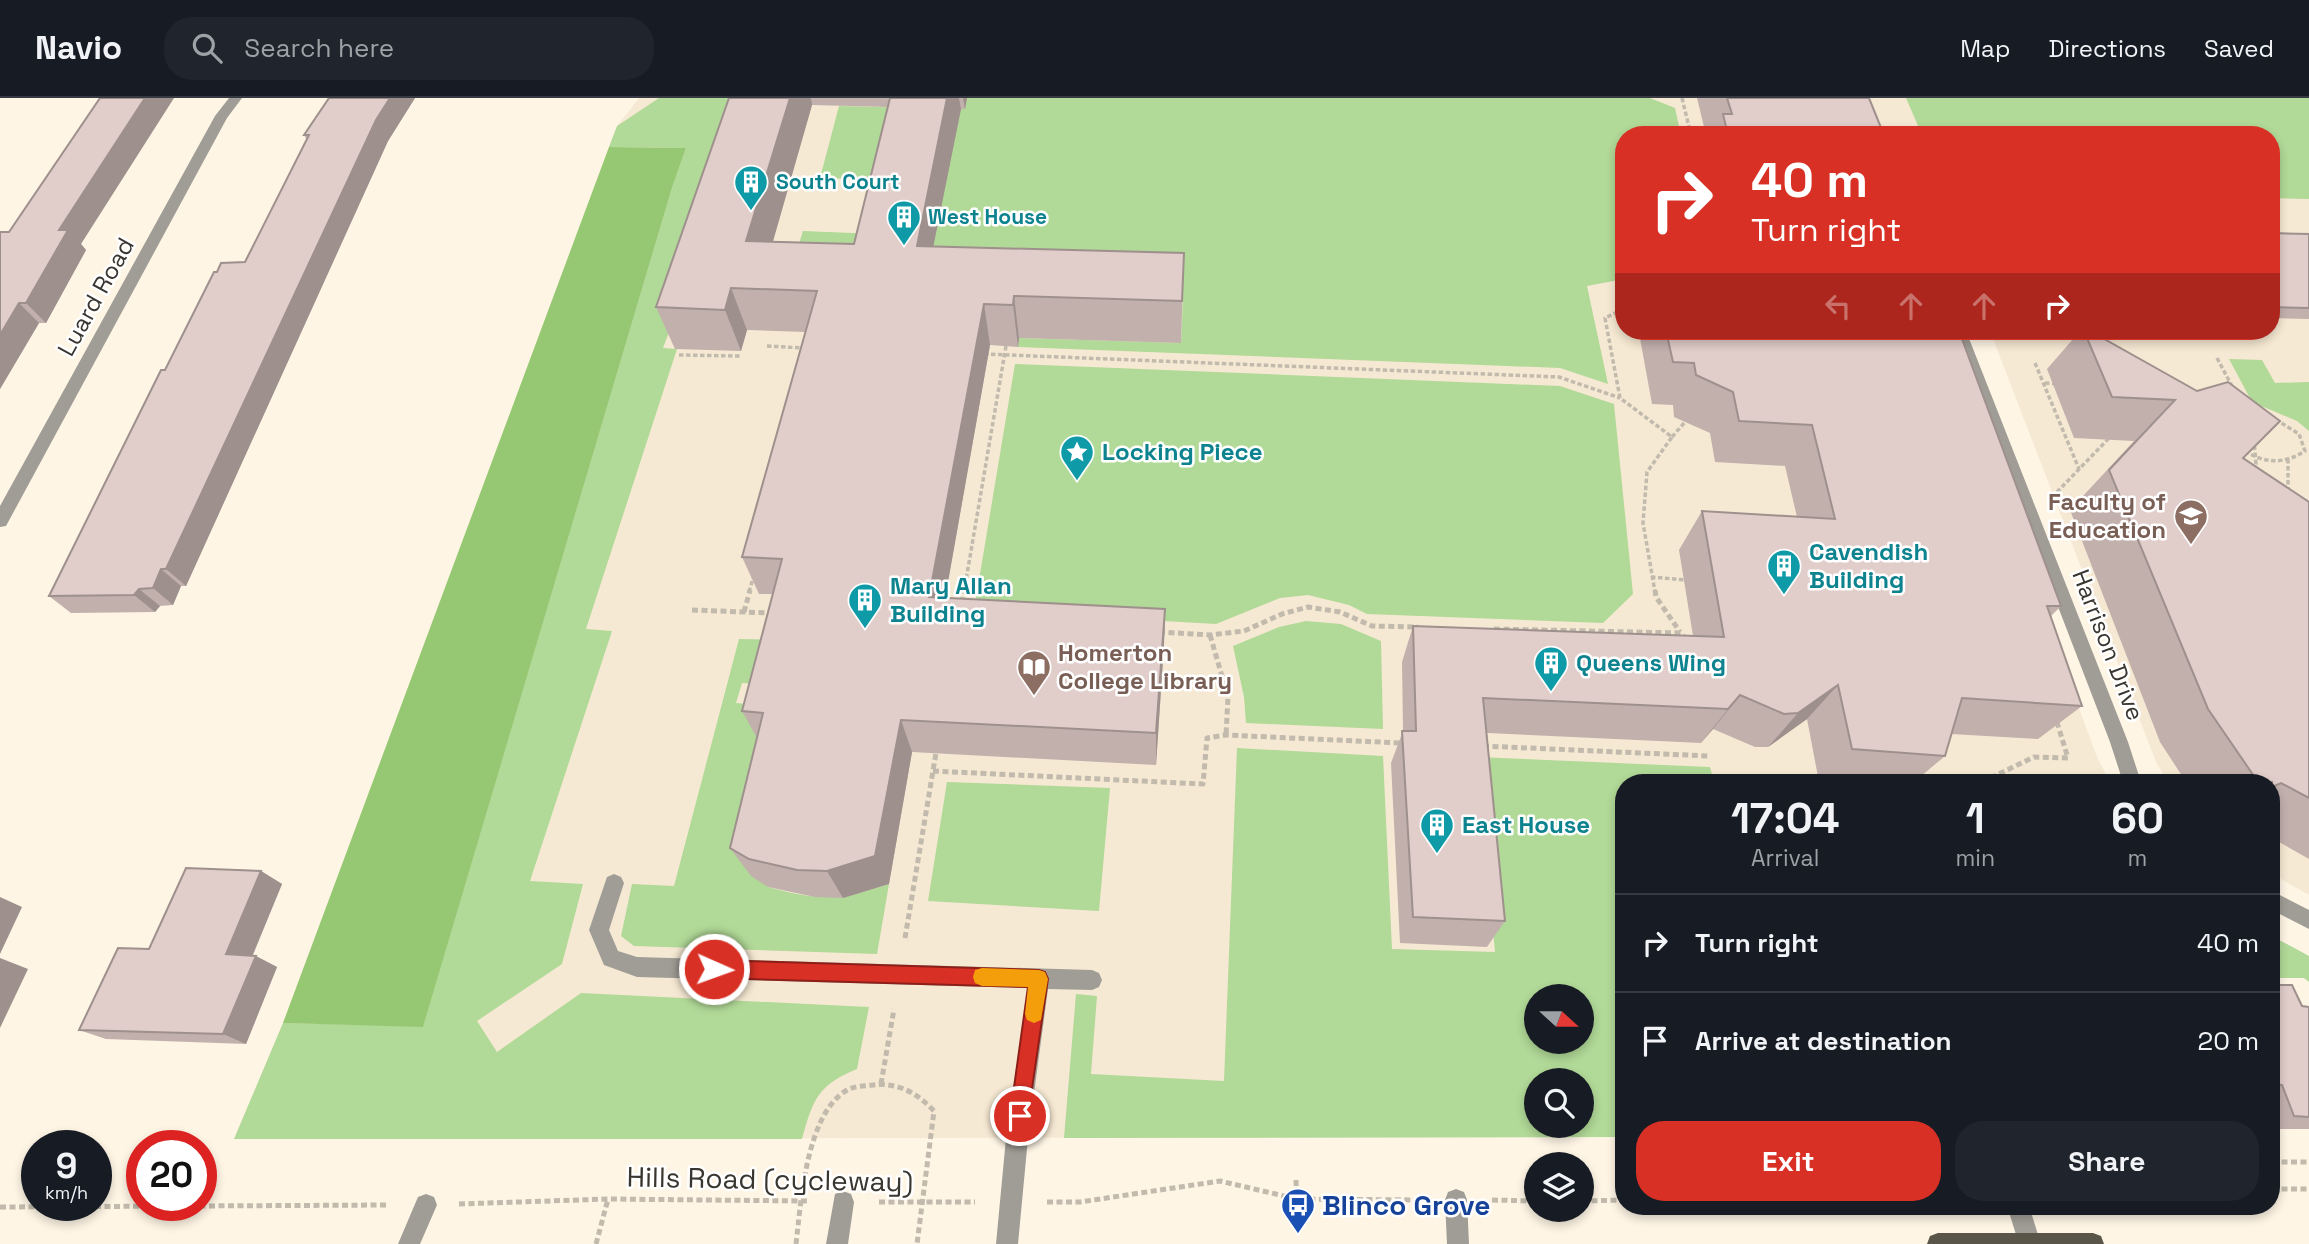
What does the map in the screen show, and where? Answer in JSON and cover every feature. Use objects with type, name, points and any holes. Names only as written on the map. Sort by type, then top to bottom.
[{"type":"main road","points":[[1938,1244],[2093,1244]]},
{"type":"street","name":"Luard Road","points":[[0,521],[221,116],[236,98]]},
{"type":"street","name":"Harrison Drive","points":[[1963,340],[2129,774]]},
{"type":"street","points":[[614,883],[599,930],[611,958],[637,967],[1092,980]]},
{"type":"street","points":[[2280,904],[2309,920]]},
{"type":"street","points":[[1007,1244],[1017,1138],[1039,979]]},
{"type":"street","points":[[1456,1200],[1458,1244]]},
{"type":"street","points":[[838,1244],[843,1202]]},
{"type":"street","points":[[409,1244],[426,1205]]},
{"type":"street","points":[[2021,1215],[2030,1243]]},
{"type":"path","points":[[1682,98],[1689,126]]},
{"type":"path","points":[[1615,313],[1605,318],[1620,398]]},
{"type":"path","points":[[2024,340],[2045,383],[2079,469]]},
{"type":"path","points":[[767,346],[805,348]]},
{"type":"path","points":[[961,608],[1006,346]]},
{"type":"path","points":[[977,354],[1559,377],[1620,398],[1672,437]]},
{"type":"path","points":[[679,355],[740,356]]},
{"type":"path","points":[[2217,358],[2235,391],[2222,391]]},
{"type":"path","points":[[2045,383],[2059,384]]},
{"type":"path","points":[[2234,444],[2256,459],[2275,462],[2295,458],[2305,451],[2304,440],[2297,430],[2265,415]]},
{"type":"path","points":[[1685,422],[1647,472],[1643,523],[1656,597],[1689,643]]},
{"type":"path","points":[[2032,518],[2117,430]]},
{"type":"path","points":[[2247,473],[2256,464],[2252,432]]},
{"type":"path","points":[[2285,497],[2290,490],[2288,459]]},
{"type":"path","points":[[744,612],[755,572]]},
{"type":"path","points":[[1651,577],[1685,580]]},
{"type":"path","points":[[1154,632],[1210,635],[1244,631],[1282,614],[1308,607],[1340,612],[1372,626],[1426,628]]},
{"type":"path","points":[[692,610],[779,613]]},
{"type":"path","points":[[1493,629],[1681,633]]},
{"type":"path","points":[[1614,631],[1615,642]]},
{"type":"path","points":[[1210,635],[1228,697],[1226,735]]},
{"type":"path","points":[[1999,774],[2034,757],[2068,758],[2054,710]]},
{"type":"path","points":[[2053,727],[2062,736]]},
{"type":"path","points":[[933,771],[1203,784],[1208,738],[1226,735],[1406,743]]},
{"type":"path","points":[[1475,746],[1709,756]]},
{"type":"path","points":[[881,1084],[936,753]]},
{"type":"path","points":[[796,1244],[801,1200],[814,1138],[826,1109],[846,1090],[881,1084],[908,1088],[934,1111],[917,1244]]},
{"type":"path","points":[[2280,1162],[2309,1162]]},
{"type":"path","points":[[1296,1180],[1297,1216]]},
{"type":"path","name":"Hills Road (cycleway)","points":[[0,1208],[426,1205],[608,1199],[1080,1202],[1220,1181],[1297,1199],[1524,1201]]},
{"type":"path","points":[[2280,1189],[2309,1189]]},
{"type":"path","points":[[596,1244],[608,1199]]},
{"type":"path","points":[[1594,1201],[1615,1200]]},
{"type":"shaded area","points":[[639,98],[1838,98],[1849,126],[1615,126],[1615,340],[1926,340],[1990,467],[2097,757],[2106,774],[1615,774],[1615,1137],[1594,1137],[1594,1068],[1524,1068],[1524,1137],[234,1139],[283,1023],[617,126]]},
{"type":"shaded area","name":"Faculty of Education","points":[[1866,98],[2309,98],[2309,895],[2280,879],[2280,774],[2163,774],[2156,762],[1993,340],[2280,340],[2280,126],[1877,126]]},
{"type":"green space","points":[[659,98],[758,98],[663,348],[677,349],[586,629],[612,631],[530,881],[583,884],[562,964],[477,1021],[497,1052],[581,993],[869,1007],[857,1069],[834,1081],[819,1095],[802,1139],[234,1139],[283,1023],[423,1026],[686,148],[609,147],[617,126]]},
{"type":"green space","points":[[967,98],[1650,98],[1675,108],[1679,126],[1615,126],[1615,281],[1587,286],[1608,384],[1560,368],[1018,347],[1019,338],[1181,343],[1183,296],[931,260],[890,180],[820,178],[839,106],[964,109]]},
{"type":"green space","points":[[1906,98],[2309,98],[2309,199],[2280,198],[2280,126],[1918,126]]},
{"type":"green space","points":[[609,147],[686,148],[423,1027],[283,1023]]},
{"type":"green space","points":[[803,231],[877,234],[789,275]]},
{"type":"green space","points":[[2229,359],[2262,360],[2275,383],[2309,382],[2309,431],[2297,421],[2252,402]]},
{"type":"green space","points":[[1015,364],[1560,386],[1614,404],[1633,594],[1603,623],[1367,614],[1349,605],[1308,595],[1280,598],[1216,624],[974,610]]},
{"type":"green space","points":[[1306,621],[1341,624],[1381,641],[1383,729],[1246,723],[1244,697],[1233,646],[1279,627]]},
{"type":"green space","points":[[739,639],[787,640],[776,685],[742,683],[736,703],[771,706],[768,887],[801,895],[829,897],[889,884],[877,954],[634,946],[621,936],[632,884],[674,886]]},
{"type":"green space","points":[[1237,748],[1383,756],[1392,949],[1495,952],[1477,757],[1710,767],[1712,774],[1615,774],[1615,1137],[1594,1137],[1594,1068],[1524,1068],[1524,1137],[1064,1138],[1076,994],[1097,996],[1091,1074],[1224,1081]]},
{"type":"green space","points":[[947,782],[1110,788],[1099,911],[928,901]]},
{"type":"green space","points":[[2280,940],[2309,956],[2309,982],[2304,978],[2280,978]]},
{"type":"building","points":[[100,98],[145,98],[59,230],[68,230],[26,303],[19,303],[0,335],[0,232],[9,232]]},
{"type":"building","points":[[329,98],[390,98],[376,120],[166,569],[161,569],[153,588],[139,589],[134,595],[49,596],[161,370],[165,370],[214,272],[217,272],[221,263],[245,262],[309,135],[304,135]]},
{"type":"building","points":[[729,98],[790,98],[746,241],[854,244],[890,98],[947,98],[917,246],[1184,253],[1182,301],[1014,296],[1013,305],[984,304],[929,597],[1165,609],[1156,733],[901,720],[875,856],[827,871],[797,870],[749,859],[730,848],[763,713],[742,711],[782,559],[742,557],[817,291],[731,288],[725,310],[656,307]]},
{"type":"building","points":[[1727,98],[1869,98],[1880,126],[1726,126],[1723,114],[1732,114]]},
{"type":"building","points":[[2280,233],[2309,234],[2309,308],[2280,307]]},
{"type":"building","points":[[1668,340],[1962,340],[2061,606],[2047,606],[2082,706],[1962,698],[1945,756],[1852,749],[1838,685],[1798,713],[1784,714],[1740,695],[1728,709],[1483,698],[1505,921],[1413,917],[1402,731],[1416,731],[1413,626],[1724,637],[1702,511],[1835,519],[1812,425],[1739,421],[1733,392],[1696,375],[1694,363],[1673,362]]},
{"type":"building","points":[[2088,340],[2106,340],[2197,391],[2228,382],[2280,421],[2243,458],[2309,502],[2309,798],[2280,783],[2280,774],[2253,774],[2208,709],[2109,470],[2175,400],[2112,397]]},
{"type":"building","points":[[186,868],[261,871],[226,954],[256,956],[223,1034],[79,1030],[118,948],[149,949]]},
{"type":"building","points":[[2280,985],[2292,985],[2302,1006],[2309,1007],[2309,1117],[2294,1116],[2282,1085]]},
{"type":"slow traffic","points":[[982,977],[1039,979],[1034,1014]]},
{"type":"place","name":"South Court","points":[[751,212]]},
{"type":"place","name":"West House","points":[[904,247]]},
{"type":"place","name":"Locking Piece","points":[[1077,482]]},
{"type":"place","name":"Faculty of Education","points":[[2191,546]]},
{"type":"place","name":"Cavendish Building","points":[[1784,596]]},
{"type":"place","name":"Mary Allan Building","points":[[865,630]]},
{"type":"place","name":"Queens Wing","points":[[1551,693]]},
{"type":"place","name":"Homerton College Library","points":[[1034,697]]},
{"type":"place","name":"East House","points":[[1437,855]]},
{"type":"place","name":"Blinco Grove","points":[[1298,1235]]},
{"type":"route","points":[[714,969],[1039,979],[1020,1116]]}]
